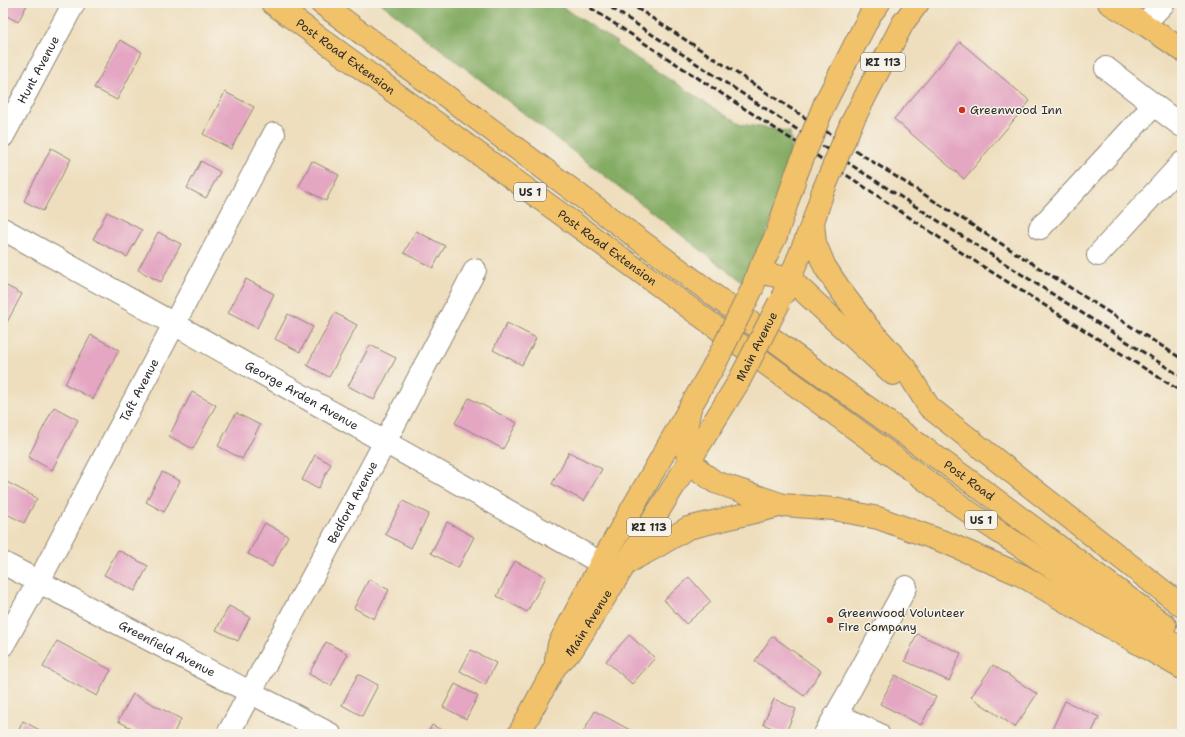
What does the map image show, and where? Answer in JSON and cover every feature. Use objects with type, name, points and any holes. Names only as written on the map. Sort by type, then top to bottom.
[{"type":"main road","name":"Post Road Extension","points":[[272,3],[972,514],[1112,607],[1182,649]]},
{"type":"main road","name":"Post Road Extension","points":[[321,3],[793,354]]},
{"type":"main road","name":"Main Avenue","points":[[519,734],[555,667],[572,650],[738,382],[790,279],[813,222],[823,191],[851,124],[903,23],[918,3]]},
{"type":"main road","points":[[1109,3],[1144,24],[1182,50]]},
{"type":"main road","name":"Main Avenue","points":[[555,667],[559,644],[601,563],[716,362],[776,236],[796,175],[825,103],[874,7]]},
{"type":"main road","points":[[813,222],[815,243],[826,267],[841,291],[868,327],[905,368],[930,407]]},
{"type":"main road","points":[[755,280],[790,279],[930,407],[1182,606]]},
{"type":"main road","name":"Post Road","points":[[793,354],[981,488],[1182,637]]},
{"type":"main road","points":[[690,408],[683,445],[691,460],[701,472],[715,482],[783,505],[834,509],[878,518],[947,543],[1021,576],[1092,618],[1182,668]]},
{"type":"main road","points":[[627,563],[688,528],[783,505]]},
{"type":"street","name":"Hunt Avenue","points":[[3,136],[74,3]]},
{"type":"street","points":[[1144,24],[1164,3]]},
{"type":"street","points":[[1106,68],[1182,126]]},
{"type":"street","points":[[1040,228],[1154,105]]},
{"type":"street","name":"Taft Avenue","points":[[3,645],[39,581],[274,134]]},
{"type":"street","points":[[1098,255],[1182,163]]},
{"type":"street","name":"George Arden Avenue","points":[[3,229],[601,563]]},
{"type":"street","name":"Bedford Avenue","points":[[228,734],[385,442],[475,270]]},
{"type":"street","name":"Greenfield Avenue","points":[[3,563],[330,734]]},
{"type":"street","points":[[825,734],[906,587]]},
{"type":"street","points":[[836,715],[878,734]]},
{"type":"green space","points":[[381,3],[556,3],[618,43],[616,45],[741,124],[790,132],[790,172],[746,285]]},
{"type":"building","points":[[3,3],[28,3],[18,22],[3,14]]},
{"type":"building","points":[[120,40],[142,52],[117,100],[94,88]]},
{"type":"building","name":"Greenwood Inn","points":[[960,42],[1030,101],[964,179],[894,119]]},
{"type":"building","points":[[225,92],[254,107],[231,149],[203,134]]},
{"type":"building","points":[[51,148],[71,159],[43,211],[24,201]]},
{"type":"building","points":[[201,161],[220,172],[206,198],[187,188]]},
{"type":"building","points":[[312,161],[339,175],[326,201],[299,186]]},
{"type":"building","points":[[107,212],[142,230],[127,257],[93,239]]},
{"type":"building","points":[[416,231],[445,246],[433,268],[404,253]]},
{"type":"building","points":[[158,232],[181,244],[161,282],[138,270]]},
{"type":"building","points":[[246,279],[274,294],[257,328],[228,313]]},
{"type":"building","points":[[3,284],[22,294],[5,326],[3,325]]},
{"type":"building","points":[[335,313],[357,325],[329,377],[307,365]]},
{"type":"building","points":[[288,314],[313,327],[300,352],[275,339]]},
{"type":"building","points":[[507,323],[536,338],[522,365],[493,350]]},
{"type":"building","points":[[91,335],[119,350],[93,399],[65,384]]},
{"type":"building","points":[[370,345],[396,358],[374,400],[348,386]]},
{"type":"building","points":[[192,392],[216,405],[193,449],[169,436]]},
{"type":"building","points":[[469,398],[517,423],[503,449],[455,423]]},
{"type":"building","points":[[54,407],[78,420],[52,470],[28,457]]},
{"type":"building","points":[[236,413],[260,425],[242,459],[218,446]]},
{"type":"building","points":[[569,452],[602,469],[584,501],[552,484]]},
{"type":"building","points":[[315,455],[331,464],[318,489],[302,480]]},
{"type":"building","points":[[162,472],[180,481],[164,512],[146,502]]},
{"type":"building","points":[[3,480],[37,498],[24,523],[3,512]]},
{"type":"building","points":[[403,501],[429,514],[411,548],[385,534]]},
{"type":"building","points":[[447,522],[474,537],[458,568],[431,553]]},
{"type":"building","points":[[265,523],[288,536],[272,567],[248,554]]},
{"type":"building","points":[[118,550],[148,566],[135,591],[104,575]]},
{"type":"building","points":[[515,561],[546,577],[527,612],[497,596]]},
{"type":"building","points":[[689,577],[711,602],[686,624],[664,600]]},
{"type":"building","points":[[369,579],[389,590],[374,619],[354,608]]},
{"type":"building","points":[[229,606],[250,617],[238,641],[216,630]]},
{"type":"building","points":[[917,634],[961,653],[949,681],[905,661]]},
{"type":"building","points":[[629,635],[655,658],[632,684],[606,661]]},
{"type":"building","points":[[772,636],[821,671],[804,696],[755,661]]},
{"type":"building","points":[[57,641],[111,670],[97,696],[43,667]]},
{"type":"building","points":[[326,642],[348,654],[331,686],[309,674]]},
{"type":"building","points":[[471,650],[496,663],[485,685],[460,671]]},
{"type":"building","points":[[993,665],[1037,694],[1015,727],[971,697]]},
{"type":"building","points":[[358,674],[378,685],[362,716],[342,705]]},
{"type":"building","points":[[895,675],[936,697],[921,725],[880,704]]},
{"type":"building","points":[[455,684],[478,696],[466,719],[443,707]]},
{"type":"building","points":[[133,694],[181,719],[173,734],[143,734],[118,721]]},
{"type":"building","points":[[774,699],[796,709],[785,734],[763,724]]},
{"type":"building","points":[[1065,701],[1099,717],[1091,734],[1050,734]]},
{"type":"building","points":[[595,711],[630,730],[627,734],[582,734]]},
{"type":"building","points":[[23,721],[45,733],[17,734]]},
{"type":"building","points":[[432,725],[450,734],[427,734]]},
{"type":"railway","points":[[583,3],[860,184],[968,257],[1182,392]]},
{"type":"railway","points":[[604,3],[865,174],[1182,377]]},
{"type":"railway","points":[[629,3],[870,160],[1182,359]]},
{"type":"place","name":"Greenwood Inn","points":[[962,110]]},
{"type":"place","name":"Greenwood Volunteer Fire Company","points":[[830,620]]}]
